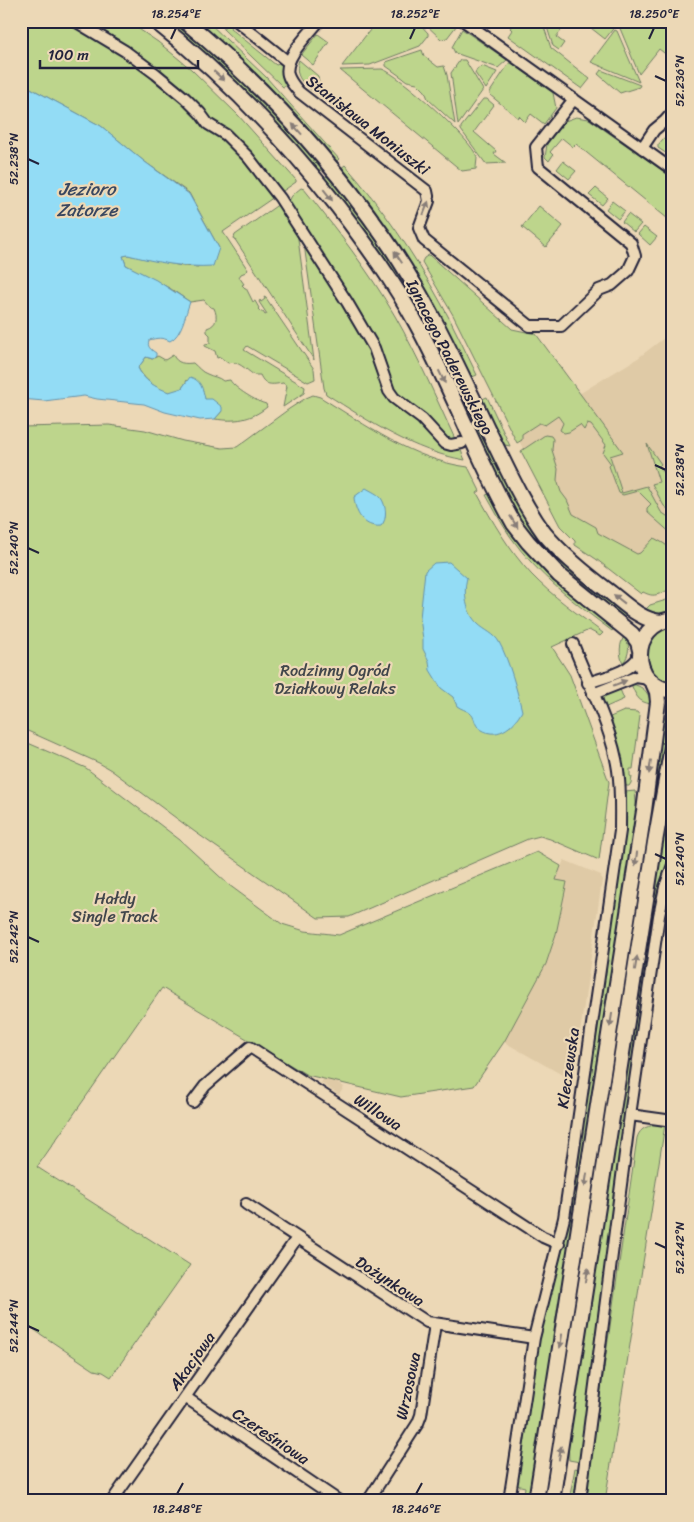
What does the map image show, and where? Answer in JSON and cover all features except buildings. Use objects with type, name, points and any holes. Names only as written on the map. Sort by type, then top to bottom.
[{"type":"main road","name":"Ignacego Paderewskiego","points":[[155,21],[198,56],[264,120],[313,175],[357,232],[389,277],[417,325],[514,524],[531,546],[559,575],[632,634],[638,642],[643,671],[651,681]]},
{"type":"main road","name":"Ignacego Paderewskiego","points":[[185,21],[234,64],[298,129],[384,237],[423,298],[520,494],[546,534],[574,563],[633,610],[645,618],[669,619]]},
{"type":"main road","points":[[640,653],[645,636],[654,626],[669,619]]},
{"type":"main road","points":[[651,681],[664,689],[673,691]]},
{"type":"main road","points":[[536,1501],[644,811],[658,702],[657,692],[651,681]]},
{"type":"main road","points":[[552,1501],[655,842],[673,741]]},
{"type":"street","points":[[75,21],[125,51],[156,74],[185,98],[208,124],[226,135],[248,157],[280,198],[347,302],[374,348],[389,391],[394,398],[422,419],[444,443],[451,445],[462,443]]},
{"type":"street","points":[[236,21],[288,62],[319,21]]},
{"type":"street","points":[[464,21],[673,170]]},
{"type":"street","name":"Stanisława Moniuszki","points":[[288,62],[287,74],[299,92],[427,191],[428,201],[419,228],[424,240],[530,326],[561,326],[599,290],[612,285],[628,271],[636,256],[631,243],[538,167],[536,147],[574,100]]},
{"type":"street","points":[[642,148],[654,130],[673,112]]},
{"type":"street","name":"Kleczewska","points":[[509,1501],[534,1338],[559,1244],[620,831],[620,796],[616,759],[603,717],[573,644]]},
{"type":"street","points":[[588,683],[627,668],[633,664],[640,653]]},
{"type":"street","points":[[593,694],[636,677],[651,681]]},
{"type":"street","points":[[580,1501],[630,1116],[659,916],[665,888],[673,865]]},
{"type":"street","name":"Willowa","points":[[193,1102],[205,1086],[250,1047],[544,1237],[559,1244]]},
{"type":"street","points":[[630,1116],[673,1121]]},
{"type":"street","name":"Dożynkowa","points":[[246,1204],[419,1318],[435,1324],[534,1338]]},
{"type":"street","name":"Akacjowa","points":[[112,1501],[297,1238]]},
{"type":"street","name":"Wrzosowa","points":[[368,1501],[418,1423],[421,1415],[435,1324]]},
{"type":"street","name":"Czereśniowa","points":[[185,1397],[339,1501]]},
{"type":"shaded area","points":[[673,331],[673,560],[591,550],[559,519],[515,433],[638,358]]},
{"type":"shaded area","points":[[564,860],[601,875],[602,880],[573,1081],[504,1042],[546,964],[556,934],[567,883],[556,880]]},
{"type":"shaded area","points":[[326,1075],[344,1087],[339,1095],[321,1083]]},
{"type":"green space","points":[[21,21],[127,21],[158,42],[191,69],[238,115],[296,180],[296,182],[223,232],[248,270],[239,277],[244,284],[242,285],[246,288],[253,302],[255,301],[258,309],[265,315],[267,314],[259,302],[265,299],[264,297],[266,298],[314,369],[315,379],[308,382],[247,346],[244,350],[305,387],[304,393],[283,407],[287,386],[283,383],[266,383],[260,375],[254,375],[238,364],[228,363],[220,357],[217,358],[215,351],[205,346],[205,344],[210,343],[210,335],[207,332],[207,328],[213,325],[216,320],[214,308],[210,307],[204,300],[190,302],[171,289],[126,265],[123,256],[128,255],[182,266],[198,267],[219,248],[189,193],[145,162],[101,126],[21,83]]},
{"type":"green space","points":[[164,21],[175,21],[207,47],[262,100],[325,171],[315,169]]},
{"type":"green space","points":[[195,21],[207,21],[266,77],[339,159],[335,163]]},
{"type":"green space","points":[[377,21],[417,21],[428,33],[428,36],[420,46],[370,65],[342,66]]},
{"type":"green space","points":[[422,21],[451,21],[457,25],[447,38],[441,39]]},
{"type":"green space","points":[[516,21],[542,21],[551,48],[590,79],[582,89],[508,36],[512,30],[510,28]]},
{"type":"green space","points":[[545,21],[569,21],[556,37],[564,43],[559,50],[553,46]]},
{"type":"green space","points":[[582,21],[619,21],[605,39]]},
{"type":"green space","points":[[623,21],[656,21],[673,35],[673,60],[659,49],[639,74],[619,26]]},
{"type":"green space","points":[[228,22],[232,25],[230,28],[276,65],[281,63],[287,85],[283,87],[223,29]]},
{"type":"green space","points":[[462,29],[507,60],[498,68],[455,53],[452,47]]},
{"type":"green space","points":[[615,30],[617,31],[639,82],[591,62]]},
{"type":"green space","points":[[318,34],[329,42],[313,65],[301,55]]},
{"type":"green space","points":[[422,50],[424,56],[438,67],[444,66],[455,124],[428,99],[425,91],[417,83],[407,81],[386,66],[386,62]]},
{"type":"green space","points":[[299,60],[318,76],[319,84],[313,91],[298,74]]},
{"type":"green space","points":[[460,60],[465,60],[483,90],[458,125],[451,73]]},
{"type":"green space","points":[[510,62],[553,93],[556,108],[544,124],[531,114],[525,122],[490,95],[490,92]]},
{"type":"green space","points":[[482,66],[497,72],[486,89],[475,73]]},
{"type":"green space","points":[[382,69],[403,82],[449,123],[477,157],[476,169],[462,171],[340,70]]},
{"type":"green space","points":[[601,70],[640,85],[620,93],[598,74]]},
{"type":"green space","points":[[483,99],[487,99],[494,105],[474,132],[496,151],[494,154],[506,163],[486,164],[461,130],[461,127]]},
{"type":"green space","points":[[576,117],[589,119],[673,178],[673,223],[576,144],[573,147],[562,138],[550,152],[553,155],[549,161],[545,157],[547,144],[565,121]]},
{"type":"green space","points":[[673,127],[673,158],[658,148],[658,145]]},
{"type":"green space","points":[[563,161],[576,171],[569,179],[557,169]]},
{"type":"green space","points":[[345,165],[385,214],[420,267],[446,312],[477,375],[470,378],[429,295],[395,243],[340,169]]},
{"type":"green space","points":[[320,176],[330,177],[365,220],[403,276],[443,345],[435,349]]},
{"type":"green space","points":[[301,188],[304,189],[340,235],[385,299],[411,346],[455,439],[445,438],[429,419],[393,389],[366,325],[336,275],[289,205],[291,197]]},
{"type":"green space","points":[[596,188],[608,198],[602,205],[589,195]]},
{"type":"green space","points":[[612,201],[625,211],[618,219],[606,209]]},
{"type":"green space","points":[[279,204],[297,231],[314,360],[234,238],[235,235]]},
{"type":"green space","points":[[539,206],[563,226],[546,247],[522,227]]},
{"type":"green space","points":[[628,214],[641,224],[634,232],[622,222]]},
{"type":"green space","points":[[644,227],[657,237],[650,245],[638,234]]},
{"type":"green space","points":[[304,244],[341,297],[368,348],[379,375],[418,421],[459,446],[465,460],[446,456],[410,443],[376,425],[326,394]]},
{"type":"green space","points":[[429,255],[512,329],[536,334],[623,452],[610,456],[622,493],[647,486],[661,512],[673,520],[673,535],[647,512],[647,508],[651,504],[638,491],[623,495],[619,493],[609,466],[611,464],[603,453],[606,445],[591,425],[587,424],[584,430],[580,425],[564,433],[560,430],[563,423],[558,416],[545,425],[539,423],[522,434],[522,440],[517,443],[453,315],[422,262]]},
{"type":"green space","points":[[173,355],[179,362],[193,363],[205,373],[223,381],[230,380],[241,391],[266,404],[267,407],[255,415],[242,419],[215,419],[222,411],[205,399],[187,380],[182,388],[169,392],[148,381],[138,368],[146,357],[152,359],[158,356],[165,360]]},
{"type":"green space","points":[[463,392],[514,496],[627,612],[623,618],[570,578],[530,536],[510,504],[456,395]]},
{"type":"green space","name":"Rodzinny Ogród Działkowy Relaks","points":[[313,395],[320,397],[373,430],[409,449],[428,457],[468,467],[480,491],[477,493],[483,504],[501,535],[523,565],[548,590],[603,633],[600,636],[589,630],[552,647],[570,675],[609,782],[599,860],[540,836],[528,839],[349,917],[318,918],[195,832],[111,770],[21,728],[21,427],[109,425],[145,430],[183,441],[222,448],[237,447],[289,409]]},
{"type":"green space","points":[[487,397],[510,446],[501,442],[480,400]]},
{"type":"green space","points":[[545,435],[551,436],[553,439],[552,450],[558,469],[557,480],[573,514],[596,527],[598,533],[637,554],[654,538],[673,550],[674,575],[673,581],[667,590],[655,595],[643,592],[641,594],[575,545],[575,541],[560,526],[521,451]]},
{"type":"green space","points":[[647,444],[661,464],[659,466],[667,478],[670,477],[673,480],[673,513],[664,506],[652,484],[659,482]]},
{"type":"green space","points":[[489,487],[512,528],[530,554],[564,588],[615,627],[612,631],[557,588],[532,563],[507,531],[486,495],[489,494],[487,488]]},
{"type":"green space","points":[[673,598],[673,608],[666,612],[656,613],[645,610],[650,605]]},
{"type":"green space","points":[[673,626],[673,683],[662,679],[654,672],[649,664],[648,655],[649,646],[654,638],[662,631]]},
{"type":"green space","points":[[625,635],[628,649],[623,663],[620,649]]},
{"type":"green space","points":[[631,684],[645,690],[651,704],[643,702],[638,698]]},
{"type":"green space","points":[[619,687],[624,699],[604,708],[602,701],[605,695]]},
{"type":"green space","points":[[624,711],[637,712],[640,716],[633,769],[630,769],[630,776],[632,777],[629,786],[626,786],[608,718]]},
{"type":"green space","points":[[663,718],[671,719],[651,823],[546,1501],[542,1501]]},
{"type":"green space","name":"Hałdy Single Track","points":[[21,740],[86,768],[180,840],[229,885],[282,924],[305,931],[339,935],[537,852],[561,866],[556,880],[567,882],[556,934],[546,964],[504,1042],[474,1086],[401,1097],[307,1075],[162,988],[37,1167],[190,1265],[111,1377],[103,1372],[94,1370],[21,1321]]},
{"type":"green space","points":[[673,769],[673,853],[668,866],[580,1462],[569,1460],[568,1442]]},
{"type":"green space","points":[[635,791],[637,814],[530,1501],[523,1501],[525,1487],[516,1485],[537,1349],[565,1239],[623,840],[625,792]]},
{"type":"green space","points":[[651,1123],[665,1125],[605,1501],[585,1501],[637,1138],[642,1130],[651,1126]]},
{"type":"green space","points":[[575,1468],[579,1469],[575,1501],[569,1501]]},
{"type":"water","name":"Jezioro Zatorze","points":[[21,83],[101,126],[145,162],[189,194],[219,248],[213,266],[181,265],[128,255],[123,256],[126,265],[156,280],[190,302],[185,318],[174,338],[170,341],[160,338],[149,340],[149,346],[156,353],[156,356],[153,359],[146,357],[138,368],[140,373],[150,383],[169,392],[182,388],[190,377],[194,378],[201,385],[205,399],[212,399],[222,407],[222,411],[215,419],[200,420],[165,412],[144,404],[84,396],[44,401],[21,399]]},
{"type":"water","points":[[366,488],[383,501],[386,512],[385,520],[381,526],[365,522],[356,508],[354,497]]},
{"type":"water","points":[[449,562],[467,578],[465,590],[468,609],[478,624],[499,642],[515,685],[522,711],[509,727],[497,733],[484,731],[478,727],[472,715],[457,706],[453,697],[441,688],[430,670],[429,661],[423,649],[420,618],[425,571],[434,563]]}]
